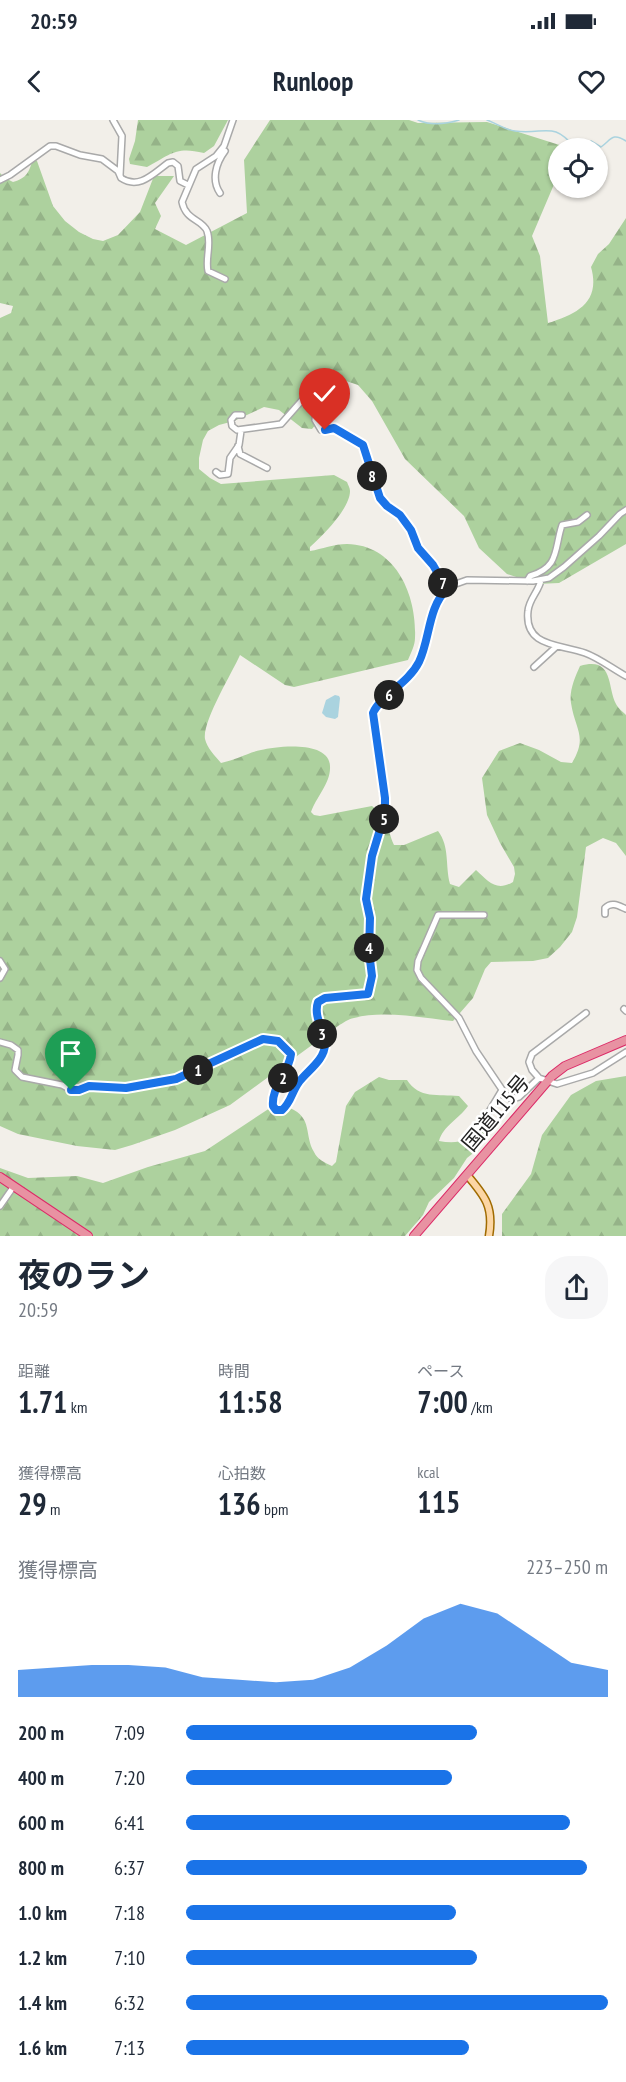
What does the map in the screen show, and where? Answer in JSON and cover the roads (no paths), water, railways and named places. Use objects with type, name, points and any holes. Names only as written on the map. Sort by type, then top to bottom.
[{"type":"highway","name":"国道115号","points":[[414,1236],[467,1175],[543,1080],[565,1066],[626,1040]]},
{"type":"highway","points":[[0,1177],[88,1236]]},
{"type":"main road","points":[[467,1175],[488,1203],[491,1216],[489,1236]]},
{"type":"street","points":[[113,120],[122,136],[120,176]]},
{"type":"street","points":[[220,193],[216,185],[215,172],[226,147],[233,120]]},
{"type":"street","points":[[225,144],[216,156],[196,170],[182,202],[183,209],[207,232],[208,271],[225,279]]},
{"type":"street","points":[[0,180],[50,146],[56,146],[80,155],[102,159],[130,183],[139,183],[173,162],[178,166],[180,181],[188,185]]},
{"type":"street","points":[[242,416],[235,415],[231,422],[235,428],[241,430],[281,424],[310,393],[317,389],[326,390],[327,398],[314,415],[318,427],[323,430],[334,428],[363,445],[380,498],[400,515],[411,530],[418,548],[433,565],[447,589]]},
{"type":"street","points":[[216,472],[220,475],[228,474],[230,458],[238,446],[241,430]]},
{"type":"street","points":[[238,446],[240,454],[267,468]]},
{"type":"street","points":[[0,1042],[18,1050],[15,1070],[20,1075],[77,1091],[89,1086],[126,1088],[176,1079],[249,1044],[263,1039],[274,1040],[288,1048],[291,1054],[284,1076],[273,1098],[273,1106],[276,1110],[285,1108],[298,1082],[324,1050],[325,1043],[317,1014],[317,1004],[322,999],[368,994],[370,990],[372,976],[369,952],[370,918],[366,899],[372,856],[385,813],[373,713],[379,704],[405,682],[418,663],[436,605],[453,584],[467,580],[541,580],[549,578],[560,571],[626,510]]},
{"type":"street","points":[[527,580],[530,576],[545,570],[551,562],[562,525],[578,522],[587,515]]},
{"type":"street","points":[[541,580],[529,605],[531,632],[537,638],[557,646],[586,653],[626,676]]},
{"type":"street","points":[[534,667],[557,646]]},
{"type":"street","points":[[605,914],[605,908],[611,905],[618,905],[626,909]]},
{"type":"street","points":[[484,915],[438,915],[419,955],[417,967],[421,978],[462,1022],[476,1051],[509,1098],[515,1099],[543,1080]]},
{"type":"street","points":[[0,961],[5,969],[0,978]]},
{"type":"street","points":[[586,1013],[530,1057],[530,1066],[543,1080],[557,1084],[588,1075],[626,1052]]},
{"type":"street","points":[[472,1132],[484,1120],[502,1090]]},
{"type":"street","points":[[0,1206],[14,1186]]},
{"type":"water","points":[[335,695],[340,698],[338,717],[335,719],[326,717],[322,713],[326,700]]},
{"type":"waterway","points":[[418,120],[439,124],[459,120]]},
{"type":"waterway","points":[[487,120],[515,131],[548,130],[566,138]]},
{"type":"waterway","points":[[608,142],[615,137],[626,141]]}]
